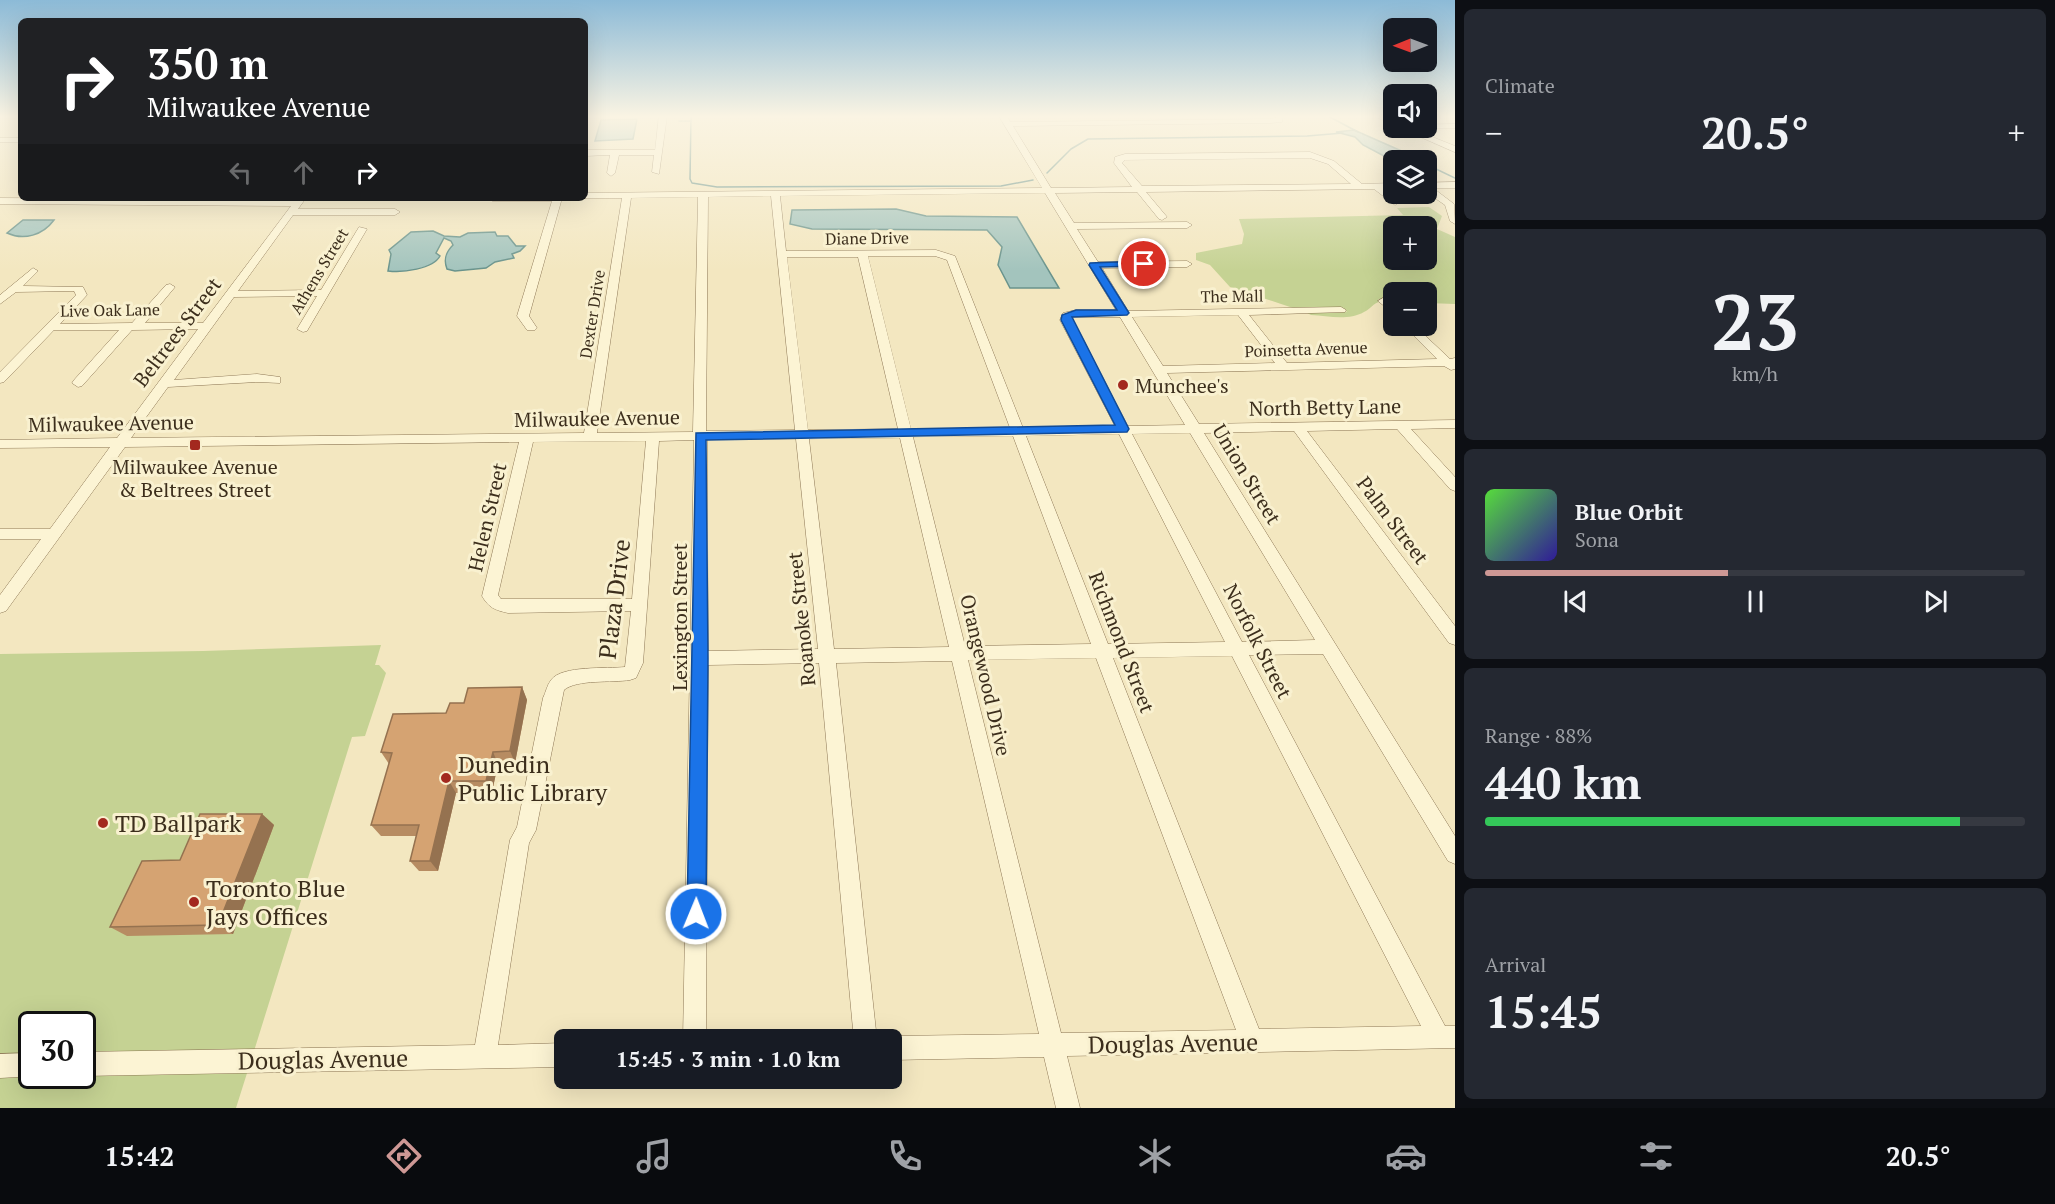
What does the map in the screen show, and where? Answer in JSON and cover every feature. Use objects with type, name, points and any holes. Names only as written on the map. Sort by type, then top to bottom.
[{"type":"street","points":[[611,173],[612,168]]},
{"type":"street","points":[[656,168],[656,172]]},
{"type":"street","name":"Union Street","points":[[1034,168],[1455,854]]},
{"type":"street","points":[[1122,168],[1162,217]]},
{"type":"street","points":[[1336,168],[1360,187]]},
{"type":"street","points":[[1437,186],[1455,185]]},
{"type":"street","points":[[1376,186],[1383,192]]},
{"type":"street","points":[[588,196],[1383,186]]},
{"type":"street","name":"Roanoke Street","points":[[775,194],[827,656],[865,1029]]},
{"type":"street","name":"Dexter Drive","points":[[590,437],[627,195]]},
{"type":"street","name":"Lexington Street","points":[[694,1029],[700,658],[703,195]]},
{"type":"street","points":[[1437,195],[1449,204],[1455,221]]},
{"type":"street","points":[[0,201],[18,201]]},
{"type":"street","points":[[116,201],[134,204],[296,204],[395,212]]},
{"type":"street","points":[[531,328],[523,316],[554,201]]},
{"type":"street","name":"Beltrees Street","points":[[0,607],[296,204]]},
{"type":"street","points":[[1070,226],[1187,225]]},
{"type":"street","name":"Athens Street","points":[[303,329],[362,229]]},
{"type":"street","name":"Orangewood Drive","points":[[862,253],[1068,1108]]},
{"type":"street","name":"Diane Drive","points":[[782,254],[936,253],[951,258]]},
{"type":"street","name":"Richmond Street","points":[[951,258],[1252,1041]]},
{"type":"street","points":[[1094,265],[1187,264]]},
{"type":"street","points":[[0,301],[33,271]]},
{"type":"street","points":[[78,383],[170,287]]},
{"type":"street","points":[[0,379],[82,295],[79,290],[13,289]]},
{"type":"street","points":[[230,294],[324,293]]},
{"type":"street","name":"The Mall","points":[[1124,313],[1341,310]]},
{"type":"street","points":[[1241,312],[1284,367]]},
{"type":"street","name":"Norfolk Street","points":[[1124,313],[1076,313],[1067,315],[1066,320],[1238,649],[1447,1038]]},
{"type":"street","name":"Live Oak Lane","points":[[50,327],[206,326]]},
{"type":"street","points":[[1420,336],[1452,364]]},
{"type":"street","name":"Poinsetta Avenue","points":[[1159,369],[1452,364]]},
{"type":"street","points":[[162,384],[257,378],[276,380]]},
{"type":"street","name":"North Betty Lane","points":[[1195,429],[1455,424]]},
{"type":"street","points":[[1401,426],[1455,486]]},
{"type":"street","name":"Palm Street","points":[[1298,428],[1455,638]]},
{"type":"street","name":"Milwaukee Avenue","points":[[6,444],[1195,429]]},
{"type":"street","name":"Plaza Drive","points":[[485,1056],[520,840],[526,830],[552,698],[558,683],[567,678],[619,676],[630,673],[635,663],[653,437]]},
{"type":"street","name":"Helen Street","points":[[527,438],[490,596],[496,604],[508,607],[640,604]]},
{"type":"street","points":[[0,458],[6,444]]},
{"type":"street","points":[[0,534],[54,534]]},
{"type":"street","points":[[700,658],[1328,647]]},
{"type":"street","name":"Douglas Avenue","points":[[902,1048],[1447,1038]]},
{"type":"street","name":"Douglas Avenue","points":[[96,1064],[554,1054]]},
{"type":"street","points":[[0,1066],[18,1065]]},
{"type":"green space","points":[[1429,207],[1442,216],[1437,229],[1455,237],[1455,304],[1437,303],[1437,282],[1383,282],[1383,300],[1378,299],[1380,302],[1358,315],[1338,317],[1311,315],[1307,313],[1347,312],[1343,308],[1296,309],[1230,287],[1210,265],[1196,260],[1196,253],[1242,244],[1244,234],[1239,219],[1403,215],[1397,208]]},
{"type":"green space","points":[[381,645],[375,665],[379,665],[386,673],[365,736],[352,737],[254,1051],[96,1055],[96,1011],[18,1011],[18,1056],[0,1057],[0,654]]},
{"type":"green space","points":[[248,1070],[236,1108],[0,1108],[0,1075],[18,1075],[18,1089],[96,1089],[96,1075]]},
{"type":"water","points":[[896,209],[926,216],[1017,217],[1059,288],[1010,288],[998,265],[1002,247],[987,230],[812,229],[790,224],[792,210]]},
{"type":"water","points":[[23,220],[54,220],[39,233],[33,235],[20,236],[7,233]]},
{"type":"water","points":[[433,231],[444,236],[460,237],[468,233],[495,232],[497,236],[508,236],[516,246],[525,246],[512,254],[514,258],[495,262],[486,268],[455,271],[447,269],[446,256],[453,245],[451,241],[444,238],[436,253],[440,256],[431,264],[409,271],[388,271],[391,254],[389,250],[411,232]]},
{"type":"building","name":"Dunedin Public Library","points":[[522,687],[510,751],[493,752],[486,781],[449,781],[430,861],[410,861],[419,825],[371,825],[392,753],[381,752],[393,714],[446,713],[450,703],[464,703],[468,688]]},
{"type":"building","name":"Toronto Blue Jays Offices","points":[[200,814],[262,814],[218,925],[110,927],[142,861],[180,860]]},
{"type":"waterway","points":[[690,168],[692,183],[717,187],[1001,186],[1033,180]]},
{"type":"waterway","points":[[1047,173],[1052,168]]},
{"type":"waterway","points":[[1437,169],[1455,178]]},
{"type":"place","name":"Munchee's","points":[[1123,385]]},
{"type":"place","name":"Milwaukee Avenue & Beltrees Street","points":[[195,445]]},
{"type":"place","name":"Dunedin Public Library","points":[[446,778]]},
{"type":"place","name":"TD Ballpark","points":[[103,823]]},
{"type":"place","name":"Toronto Blue Jays Offices","points":[[194,902]]},
{"type":"route","points":[[696,914],[700,658],[700,436],[1123,429],[1066,320],[1067,315],[1076,313],[1124,313],[1094,265],[1144,264]]}]
